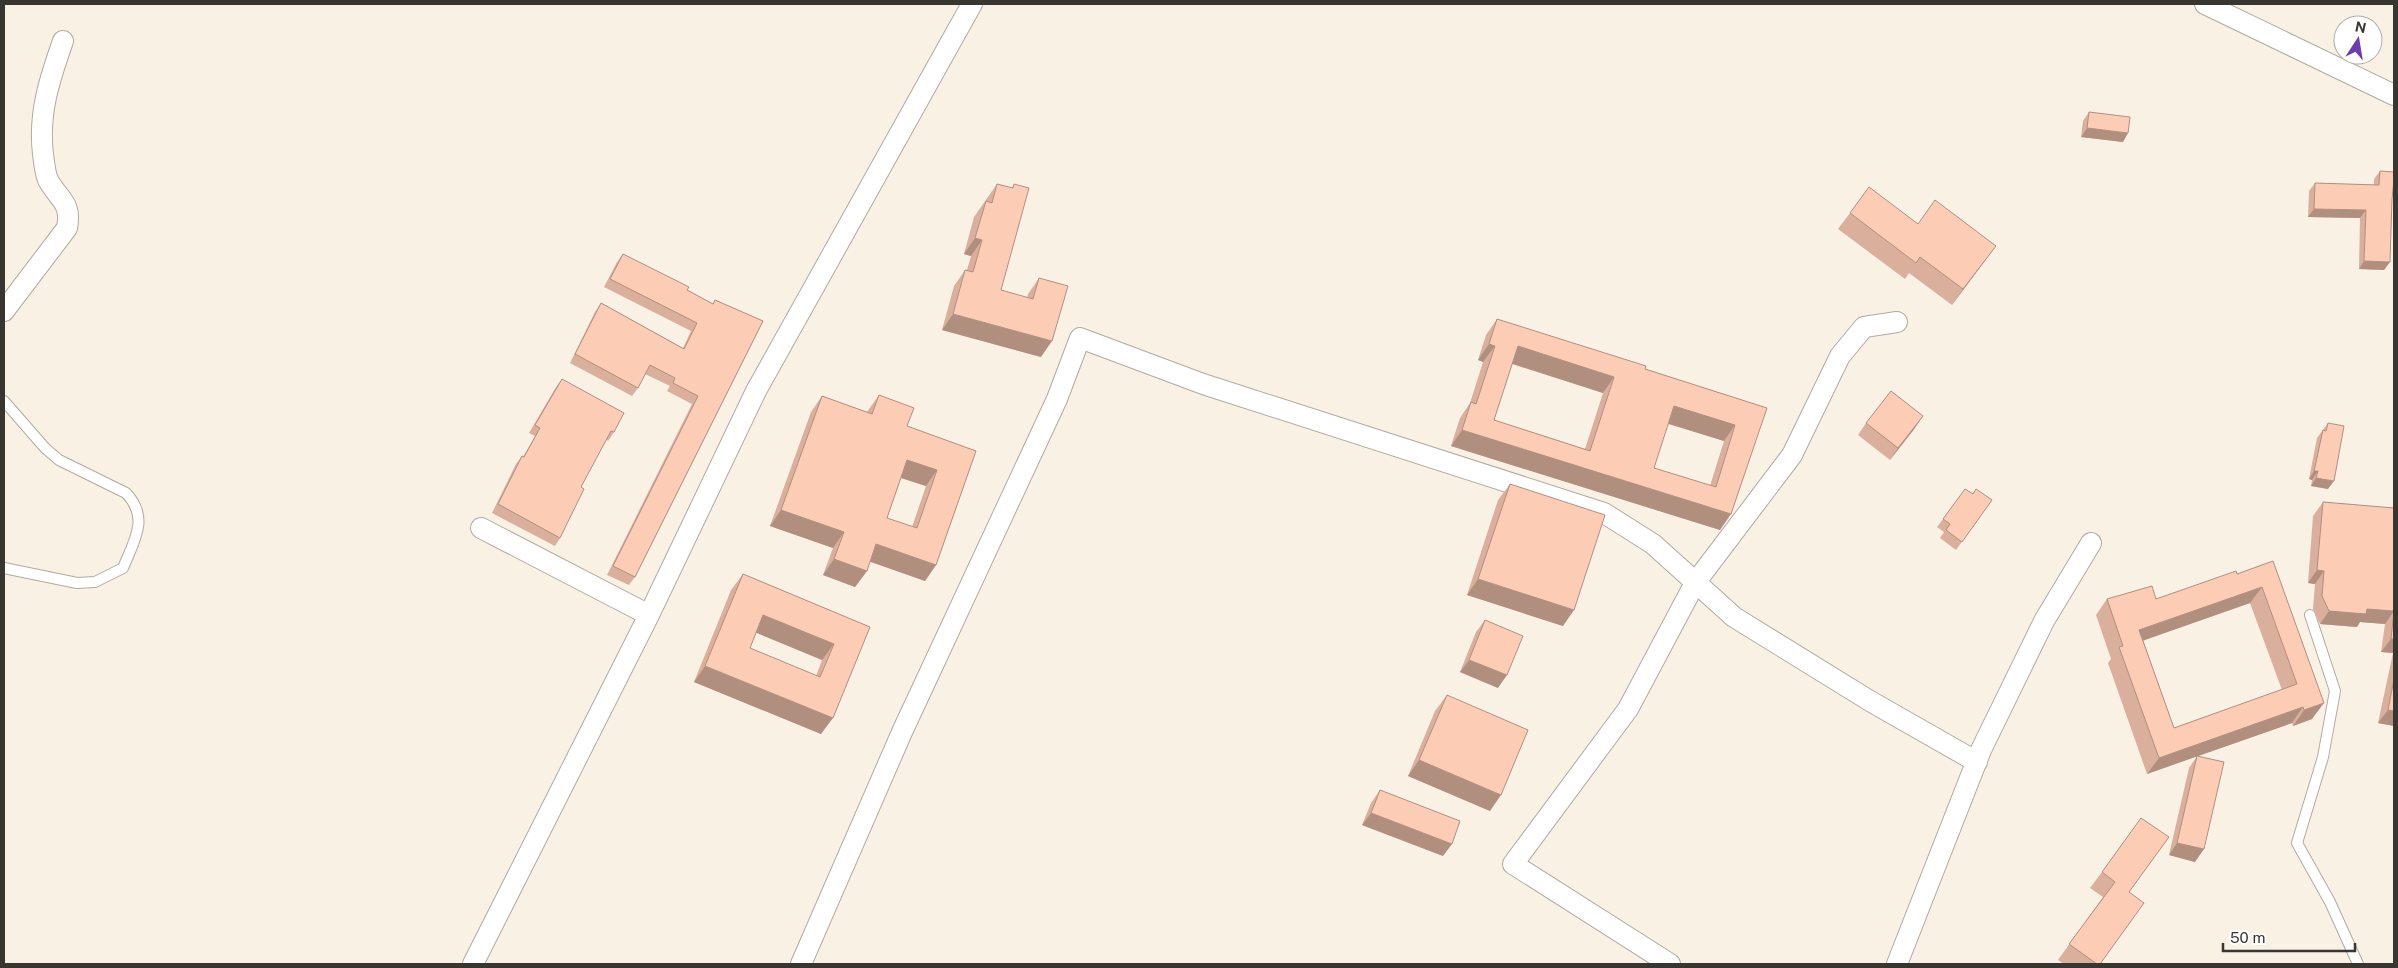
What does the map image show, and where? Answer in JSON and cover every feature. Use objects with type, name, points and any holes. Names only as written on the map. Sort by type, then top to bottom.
[{"type":"street","points":[[473,964],[649,615],[756,391],[972,4]]},
{"type":"street","points":[[2205,4],[2394,96]]},
{"type":"street","points":[[4,311],[68,228],[68,206],[48,180],[41,138],[42,110],[50,78],[63,41]]},
{"type":"street","points":[[1670,964],[1513,864],[1628,709],[1695,584],[1792,455],[1840,356],[1864,328],[1897,322]]},
{"type":"street","points":[[802,964],[902,732],[1057,399],[1080,338],[1203,384],[1604,513],[1653,544],[1695,584],[1734,617],[1870,701],[1977,762]]},
{"type":"street","points":[[481,528],[649,615]]},
{"type":"street","points":[[1897,964],[1977,762],[2044,621],[2091,543]]},
{"type":"lane","points":[[4,401],[59,460],[126,493],[133,500],[138,511],[140,527],[123,568],[95,582],[77,583],[4,568]]},
{"type":"lane","points":[[2310,615],[2335,691],[2322,757],[2297,843],[2330,902],[2358,964]]},
{"type":"building","points":[[2089,112],[2130,117],[2128,133],[2087,128]]},
{"type":"building","points":[[2380,171],[2394,172],[2390,262],[2364,261],[2366,210],[2314,209],[2315,183],[2379,185]]},
{"type":"building","points":[[997,184],[1013,188],[1014,184],[1029,188],[1001,290],[1033,299],[1039,278],[1068,286],[1052,341],[953,314],[965,270],[973,272],[982,240],[975,238],[986,201],[992,203]]},
{"type":"building","points":[[1869,187],[1918,224],[1935,200],[1996,246],[1963,289],[1920,257],[1916,263],[1850,213]]},
{"type":"building","points":[[623,254],[689,287],[687,290],[713,304],[715,300],[763,321],[635,577],[613,566],[698,396],[673,383],[675,378],[650,365],[638,388],[575,354],[601,303],[684,349],[697,323],[610,279]]},
{"type":"building","points":[[1497,319],[1646,366],[1645,369],[1767,408],[1731,514],[1462,430],[1471,402],[1476,404],[1495,346],[1489,344]],"holes":[[[1518,346],[1614,377],[1590,451],[1494,420]],[[1674,406],[1735,425],[1716,487],[1654,468]]]},
{"type":"building","points":[[562,379],[624,413],[614,432],[611,431],[581,487],[584,489],[560,538],[498,504],[522,456],[524,457],[540,428],[535,425]]},
{"type":"building","points":[[1891,391],[1923,416],[1898,448],[1866,423]]},
{"type":"building","points":[[879,395],[914,408],[907,426],[976,451],[936,565],[876,544],[867,571],[834,559],[844,532],[781,510],[822,396],[872,414]],"holes":[[[907,460],[937,470],[917,528],[887,518]]]},
{"type":"building","points":[[2328,423],[2344,426],[2334,481],[2316,478],[2318,471],[2314,471],[2323,430],[2326,431]]},
{"type":"building","points":[[1510,484],[1605,515],[1574,610],[1478,579]]},
{"type":"building","points":[[1965,489],[1973,494],[1976,489],[1992,500],[1962,542],[1946,530],[1950,524],[1943,519]]},
{"type":"building","points":[[2323,502],[2394,508],[2394,611],[2367,609],[2366,614],[2329,611],[2322,596],[2324,571],[2317,570]]},
{"type":"building","points":[[2273,561],[2324,703],[2304,710],[2303,707],[2159,758],[2119,647],[2123,646],[2107,599],[2152,586],[2156,599],[2236,571],[2237,574]],"holes":[[[2262,587],[2297,684],[2174,728],[2139,630]]]},
{"type":"building","points":[[743,574],[870,627],[833,718],[705,666]],"holes":[[[763,615],[834,644],[820,677],[750,648]]]},
{"type":"building","points":[[2394,611],[2394,639],[2391,639]]},
{"type":"building","points":[[1485,620],[1523,636],[1507,675],[1469,660]]},
{"type":"building","points":[[2394,679],[2394,711],[2388,710]]},
{"type":"building","points":[[1447,695],[1528,730],[1501,795],[1419,760]]},
{"type":"building","points":[[2197,756],[2224,762],[2204,849],[2177,843]]},
{"type":"building","points":[[1380,790],[1460,821],[1452,844],[1371,813]]},
{"type":"building","points":[[2141,818],[2169,837],[2129,892],[2144,903],[2100,964],[2097,964],[2069,944],[2115,882],[2102,872]]}]
